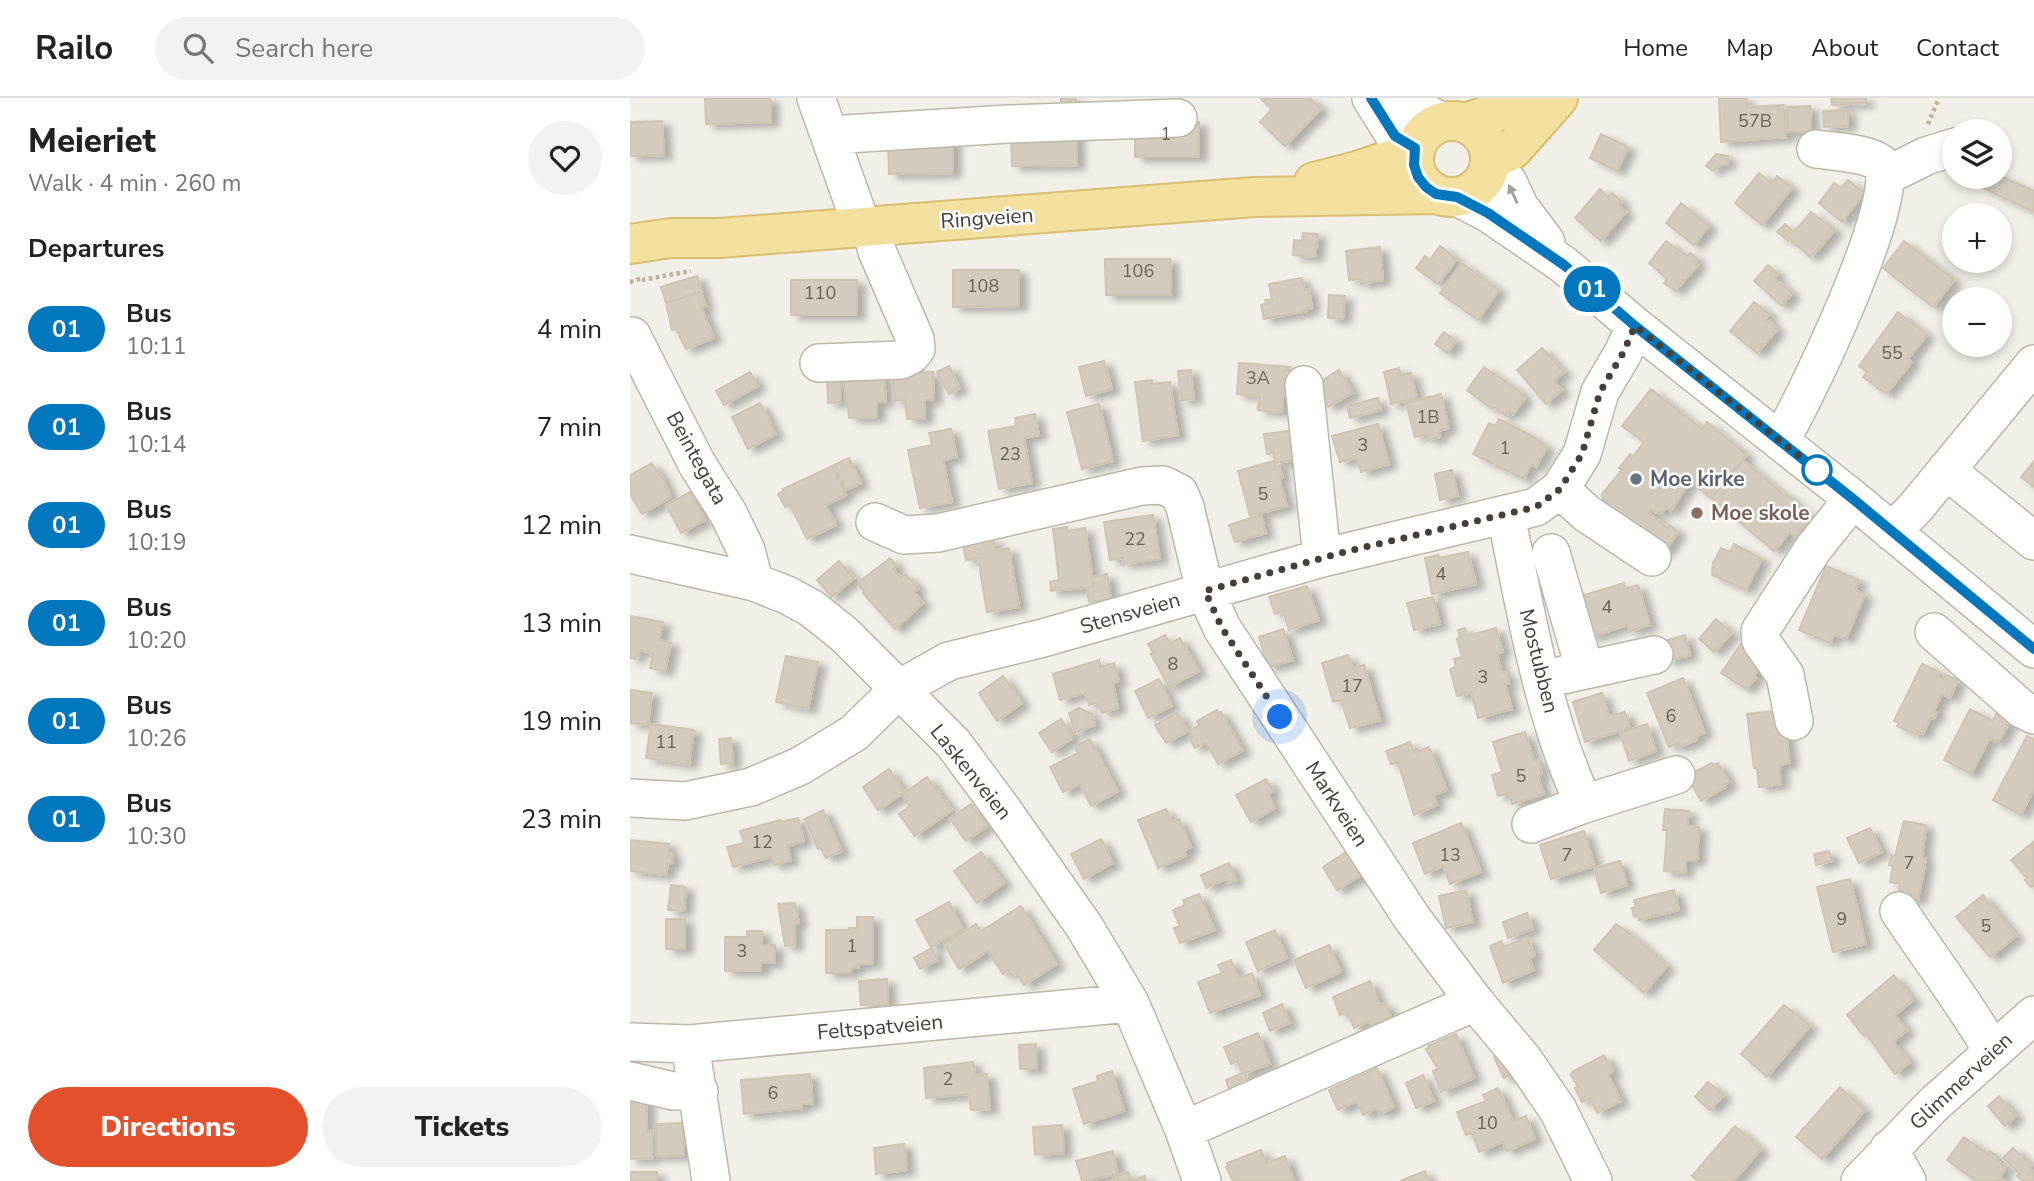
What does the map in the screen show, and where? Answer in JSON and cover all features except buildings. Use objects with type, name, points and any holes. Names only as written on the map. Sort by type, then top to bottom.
[{"type":"main road","points":[[1455,122],[1476,129],[1484,138],[1490,163],[1478,186],[1468,193],[1447,195],[1426,187],[1418,177],[1414,165],[1414,150],[1425,131],[1455,122],[1535,98]]},
{"type":"main road","points":[[1490,163],[1512,150],[1558,98]]},
{"type":"main road","name":"Ringveien","points":[[1254,197],[1357,171],[1414,150]]},
{"type":"main road","name":"Ringveien","points":[[633,258],[673,255],[719,238],[1254,197],[1447,195]]},
{"type":"street","points":[[816,98],[856,210],[915,339],[916,349],[901,360],[819,363]]},
{"type":"street","points":[[1371,98],[1395,136],[1414,150]]},
{"type":"street","points":[[1402,98],[1423,112],[1455,122]]},
{"type":"street","points":[[830,135],[1007,111],[1178,118]]},
{"type":"street","points":[[1780,441],[1803,401],[1849,298],[1882,201],[1886,176],[1883,167],[1875,159],[1816,149]]},
{"type":"street","points":[[1886,176],[1942,151]]},
{"type":"street","points":[[1490,163],[1508,182],[1519,206],[1564,265]]},
{"type":"street","points":[[1447,195],[1488,213],[1564,265],[1635,326],[1853,499],[2034,649]]},
{"type":"street","name":"Stensveien","points":[[630,798],[685,801],[751,787],[800,765],[855,733],[899,689],[949,661],[1043,638],[1322,558],[1536,507],[1573,501],[1582,454],[1600,392],[1635,326]]},
{"type":"street","name":"Beintegata","points":[[632,336],[697,464],[728,513],[746,550],[754,582]]},
{"type":"street","points":[[1892,532],[2034,364]]},
{"type":"street","points":[[1304,385],[1322,558]]},
{"type":"street","points":[[1946,470],[2034,541]]},
{"type":"street","name":"Markveien","points":[[875,522],[904,535],[938,533],[1142,486],[1163,485],[1179,493],[1185,507],[1205,591],[1222,628],[1397,896],[1475,1002],[1523,1059],[1558,1110],[1593,1181]]},
{"type":"street","points":[[1794,721],[1785,675],[1761,641],[1760,631],[1814,549],[1853,499]]},
{"type":"street","points":[[1585,670],[1551,553],[1573,501],[1652,557]]},
{"type":"street","name":"Mostubben","points":[[1506,515],[1541,680],[1567,768],[1584,804]]},
{"type":"street","points":[[1517,569],[1551,553]]},
{"type":"street","name":"Laskenveien","points":[[630,554],[754,582],[788,595],[811,608],[845,635],[953,743],[1084,926],[1129,1003],[1185,1130],[1202,1181]]},
{"type":"street","points":[[1934,632],[2022,709],[2034,715]]},
{"type":"street","points":[[1541,680],[1654,655]]},
{"type":"street","points":[[1531,824],[1676,775]]},
{"type":"street","points":[[1899,911],[1929,958],[1971,1013],[1992,1050]]},
{"type":"street","points":[[1185,1130],[1475,1002]]},
{"type":"street","name":"Feltspatveien","points":[[630,1042],[690,1044],[1129,1003]]},
{"type":"street","name":"Glimmerveien","points":[[1860,1181],[1933,1105],[2034,1015]]},
{"type":"street","points":[[690,1044],[711,1181]]},
{"type":"street","points":[[630,1081],[673,1091],[699,1091]]},
{"type":"street","points":[[1889,1149],[1907,1181]]},
{"type":"path","points":[[630,282],[642,280],[633,258]]},
{"type":"bus line","name":"01","points":[[1371,98],[1395,136],[1415,148],[1414,165],[1418,177],[1426,187],[1436,194],[1457,197],[1488,213],[1564,265],[1635,326],[1853,499],[2034,649]]},
{"type":"place","name":"Moe kirke","points":[[1636,479]]},
{"type":"place","name":"Moe skole","points":[[1697,513]]},
{"type":"route","points":[[1280,717],[1222,628],[1205,591],[1344,552],[1536,507],[1560,489],[1582,454],[1600,392],[1635,326],[1817,470]]}]
